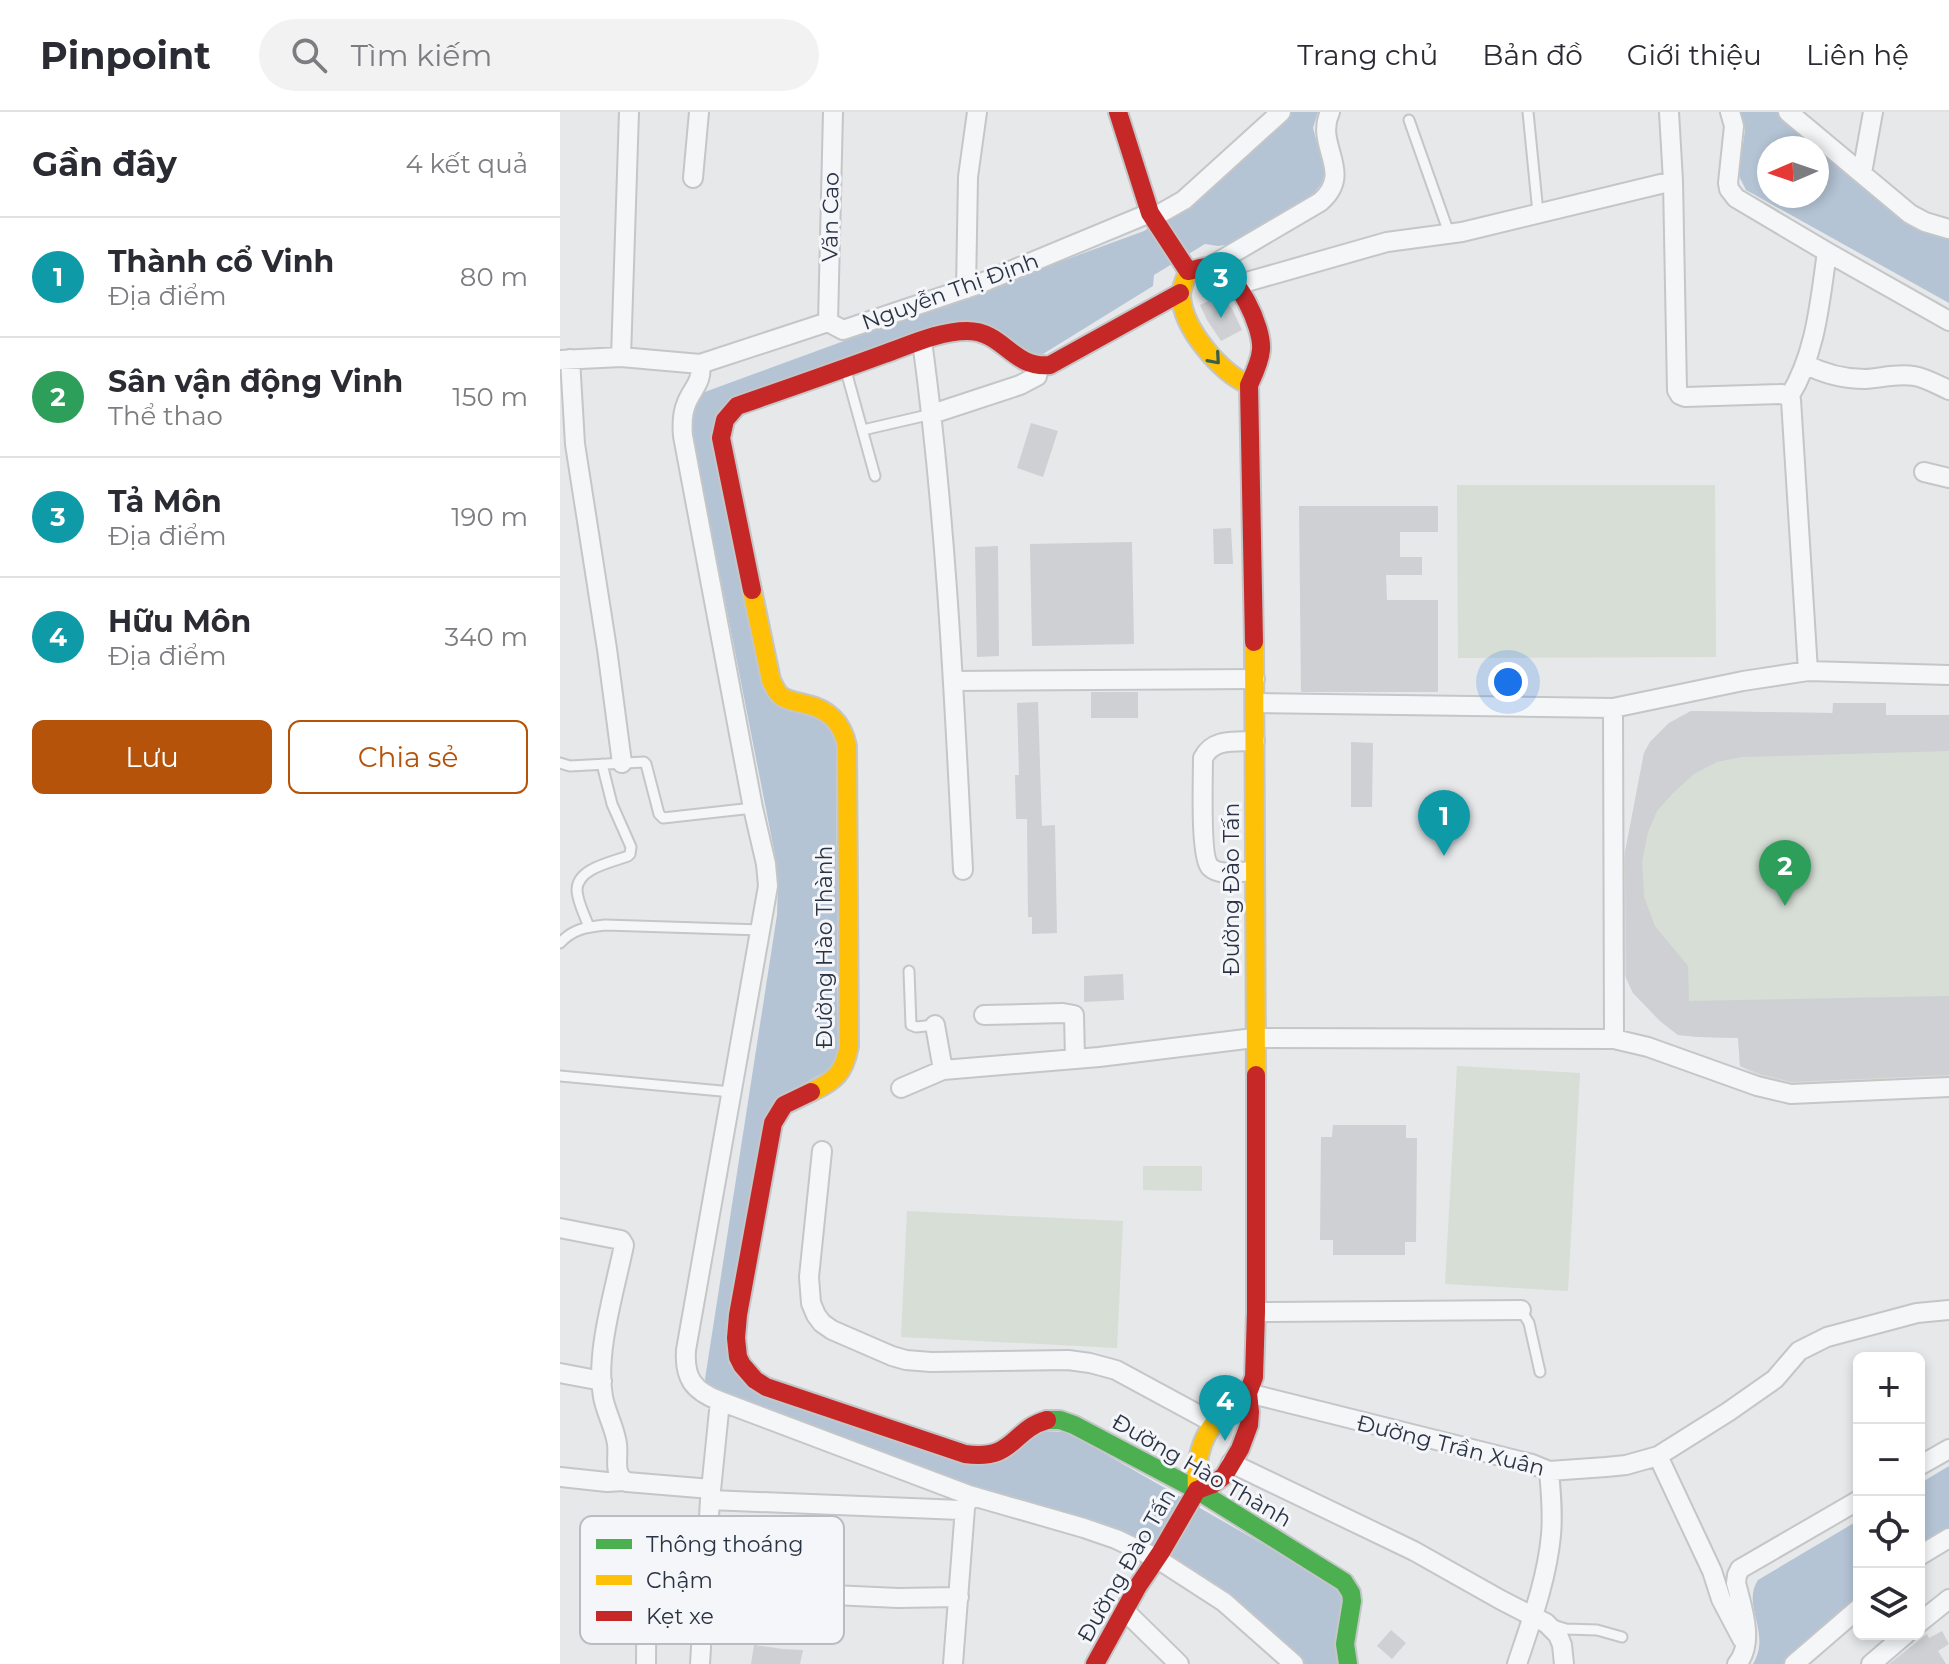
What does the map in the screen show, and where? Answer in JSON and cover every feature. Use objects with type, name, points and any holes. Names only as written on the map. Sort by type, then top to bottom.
[{"type":"street","points":[[621,357],[629,112]]},
{"type":"street","points":[[693,178],[699,112]]},
{"type":"street","name":"Văn Cao","points":[[828,322],[833,112]]},
{"type":"street","points":[[966,289],[968,177],[977,112]]},
{"type":"street","points":[[1118,112],[1154,217],[1185,267],[1180,293],[1184,311],[1218,364],[1249,385]]},
{"type":"street","name":"Nguyễn Thị Định","points":[[565,359],[621,357],[700,364],[828,322],[843,330],[966,289],[1154,217],[1184,200],[1281,112]]},
{"type":"street","points":[[1185,267],[1211,266],[1328,195],[1336,173],[1325,135],[1330,112]]},
{"type":"street","points":[[1669,112],[1678,393],[1685,397],[1782,394],[1789,397],[1792,404],[1808,671]]},
{"type":"street","points":[[1730,112],[1734,126],[1727,177],[1736,198],[1949,321]]},
{"type":"street","points":[[1788,112],[1910,214],[1949,229]]},
{"type":"street","points":[[1862,173],[1873,112]]},
{"type":"street","points":[[1236,285],[1387,242],[1449,233],[1673,181]]},
{"type":"street","points":[[1789,397],[1805,364],[1813,337],[1827,252]]},
{"type":"street","name":"Đường Đào Tấn","points":[[1095,1664],[1138,1586],[1195,1494],[1224,1476],[1240,1449],[1249,1425],[1248,1393],[1254,1377],[1255,679],[1249,385],[1257,370],[1261,346],[1258,327],[1236,285],[1226,273],[1211,266]]},
{"type":"street","points":[[932,414],[1020,385],[1037,376],[1039,367],[1050,365],[1180,293]]},
{"type":"street","name":"Đường Hào Thành","points":[[1039,367],[1021,361],[1001,343],[979,332],[952,332],[737,406],[727,416],[721,431],[771,680],[781,697],[816,707],[836,719],[847,742],[848,1058],[836,1080],[783,1105],[773,1123],[738,1315],[737,1358],[746,1373],[766,1387],[960,1453],[978,1456],[998,1452],[1031,1426],[1051,1420],[1074,1425],[1344,1582],[1351,1592],[1344,1640],[1348,1664]]},
{"type":"street","points":[[922,341],[932,414],[953,681],[963,870]]},
{"type":"street","points":[[565,359],[622,763]]},
{"type":"street","points":[[700,364],[701,378],[683,413],[683,436],[768,886],[685,1359],[686,1369],[693,1384],[707,1396],[967,1502],[1084,1528],[1159,1555],[1224,1602],[1294,1664]]},
{"type":"street","points":[[1805,364],[1824,374],[1847,378],[1916,376],[1949,390]]},
{"type":"street","points":[[1924,472],[1949,478]]},
{"type":"street","points":[[1255,703],[1613,708],[1808,671],[1949,675]]},
{"type":"street","points":[[953,681],[1255,679]]},
{"type":"street","points":[[1613,708],[1614,1039]]},
{"type":"street","points":[[1255,741],[1219,743],[1207,749],[1203,758],[1206,860],[1218,872],[1255,871]]},
{"type":"street","points":[[984,1015],[1074,1015],[1075,1059]]},
{"type":"street","points":[[935,1025],[943,1070]]},
{"type":"street","points":[[901,1088],[943,1070],[1075,1059],[1254,1038],[1614,1039],[1648,1047],[1757,1086],[1791,1094],[1949,1087]]},
{"type":"street","points":[[822,1151],[810,1290],[816,1315],[832,1330],[892,1356],[919,1362],[1068,1360],[1104,1366],[1212,1422]]},
{"type":"street","points":[[560,1228],[621,1240],[624,1245],[602,1353],[603,1399],[617,1440],[618,1475],[624,1481]]},
{"type":"street","points":[[1256,1312],[1521,1310]]},
{"type":"street","name":"Đường Trần Xuân","points":[[1248,1393],[1532,1464],[1549,1471],[1626,1465],[1658,1456],[1728,1412],[1775,1379],[1799,1351],[1827,1337],[1917,1313],[1949,1310]]},
{"type":"street","points":[[560,1373],[602,1381]]},
{"type":"street","name":"Đường Đào Tấn","points":[[1195,1494],[1198,1452],[1212,1422],[1231,1403],[1248,1393]]},
{"type":"street","points":[[709,1516],[720,1401]]},
{"type":"street","points":[[1925,1463],[1949,1449]]},
{"type":"street","points":[[1658,1456],[1712,1571],[1742,1656]]},
{"type":"street","points":[[1231,1463],[1414,1551],[1539,1619],[1558,1635],[1564,1664]]},
{"type":"street","points":[[1517,1664],[1539,1619],[1552,1512],[1549,1471]]},
{"type":"street","points":[[560,1477],[624,1481],[710,1494],[961,1510],[967,1502]]},
{"type":"street","points":[[953,1664],[967,1502]]},
{"type":"street","points":[[1742,1656],[1742,1605],[1736,1583],[1740,1569],[1853,1503]]},
{"type":"street","points":[[1925,1552],[1949,1538]]},
{"type":"street","points":[[844,1595],[959,1597]]},
{"type":"street","points":[[1925,1618],[1949,1599]]},
{"type":"street","points":[[1125,1611],[1179,1664]]},
{"type":"street","points":[[1794,1664],[1853,1613]]},
{"type":"street","points":[[1871,1664],[1899,1640]]},
{"type":"street","points":[[646,1644],[646,1664]]},
{"type":"street","points":[[700,1664],[701,1644]]},
{"type":"lane","points":[[1528,112],[1538,213]]},
{"type":"lane","points":[[1409,120],[1449,233]]},
{"type":"lane","points":[[845,368],[875,476]]},
{"type":"lane","points":[[863,430],[932,414]]},
{"type":"lane","points":[[560,763],[570,766],[644,762],[659,814],[663,818],[753,808]]},
{"type":"lane","points":[[589,927],[577,892],[578,883],[598,866],[623,858],[631,851],[612,804],[602,764]]},
{"type":"lane","points":[[560,943],[571,932],[605,925],[761,930]]},
{"type":"lane","points":[[909,971],[911,1025],[935,1025]]},
{"type":"lane","points":[[560,1076],[732,1092]]},
{"type":"lane","points":[[1521,1310],[1529,1323],[1540,1372]]},
{"type":"lane","points":[[1539,1619],[1566,1629],[1597,1630],[1622,1637]]},
{"type":"shaded area","points":[[1457,485],[1715,485],[1716,657],[1458,658]]},
{"type":"shaded area","points":[[1833,703],[1886,703],[1886,715],[1949,715],[1949,1077],[1938,1080],[1794,1083],[1763,1079],[1740,1066],[1738,1038],[1678,1035],[1633,993],[1624,973],[1620,948],[1623,864],[1644,753],[1650,742],[1669,723],[1691,711],[1832,713]]},
{"type":"shaded area","points":[[1457,1066],[1580,1073],[1568,1291],[1445,1284]]},
{"type":"shaded area","points":[[1143,1166],[1202,1166],[1202,1191],[1143,1190]]},
{"type":"shaded area","points":[[907,1211],[1123,1221],[1117,1348],[901,1337]]},
{"type":"water","points":[[1290,112],[1318,112],[1313,128],[1325,172],[1322,183],[1314,193],[1232,244],[1205,244],[1154,275],[1153,286],[1043,354],[1031,354],[982,323],[723,409],[762,682],[821,718],[836,736],[838,1065],[788,1092],[728,1363],[971,1465],[1040,1431],[1067,1432],[1331,1583],[1343,1597],[1339,1664],[1301,1664],[1187,1568],[1150,1544],[972,1489],[710,1391],[705,1379],[777,915],[778,887],[775,855],[692,433],[692,407],[702,393],[1144,231],[1182,206]]},
{"type":"water","points":[[1740,112],[1778,112],[1806,136],[1757,136],[1757,196],[1746,190],[1739,176],[1737,165],[1745,130]]},
{"type":"water","points":[[1829,155],[1911,224],[1949,236],[1949,303],[1778,208],[1829,208]]},
{"type":"water","points":[[1949,1466],[1949,1534],[1925,1546],[1925,1496],[1925,1480]]},
{"type":"water","points":[[1853,1524],[1853,1606],[1788,1664],[1753,1664],[1759,1641],[1753,1599],[1758,1580]]},
{"type":"building","points":[[1222,294],[1242,330],[1221,341],[1200,305]]},
{"type":"building","points":[[1031,423],[1058,431],[1043,477],[1017,468]]},
{"type":"building","points":[[1299,506],[1438,506],[1438,532],[1400,532],[1400,557],[1422,557],[1422,575],[1386,575],[1387,600],[1438,600],[1438,692],[1301,692]]},
{"type":"building","points":[[1231,528],[1233,564],[1214,564],[1213,529]]},
{"type":"building","points":[[1132,542],[1134,644],[1032,646],[1030,544]]},
{"type":"building","points":[[998,546],[999,656],[977,657],[975,547]]},
{"type":"building","points":[[1091,692],[1138,692],[1138,718],[1091,718]]},
{"type":"building","points":[[1038,702],[1042,826],[1055,825],[1057,933],[1032,934],[1032,917],[1028,917],[1027,819],[1016,819],[1015,775],[1019,775],[1017,703]]},
{"type":"building","points":[[1833,703],[1886,703],[1886,715],[1949,715],[1949,751],[1741,757],[1717,762],[1694,774],[1657,811],[1648,832],[1642,862],[1644,897],[1655,926],[1688,966],[1689,1001],[1949,996],[1949,1075],[1792,1082],[1760,1074],[1740,1066],[1738,1038],[1678,1035],[1633,993],[1626,978],[1625,852],[1644,753],[1650,742],[1669,723],[1691,711],[1833,713]]},
{"type":"building","points":[[1351,742],[1373,743],[1372,807],[1351,807]]},
{"type":"building","points":[[1123,974],[1124,1000],[1084,1002],[1084,976]]},
{"type":"building","points":[[1333,1125],[1406,1125],[1406,1138],[1417,1138],[1416,1242],[1405,1242],[1405,1255],[1333,1255],[1333,1240],[1320,1240],[1321,1137],[1332,1137]]},
{"type":"building","points":[[1391,1630],[1406,1643],[1392,1659],[1377,1646]]},
{"type":"building","points":[[1942,1631],[1949,1644],[1938,1651],[1946,1664],[1889,1664],[1919,1640],[1925,1640],[1927,1634],[1929,1638]]},
{"type":"building","points":[[754,1645],[803,1650],[800,1664],[751,1664]]},
{"type":"traffic: fast","points":[[1047,1420],[1074,1425],[1197,1490],[1344,1582],[1352,1601],[1345,1644],[1348,1664]]},
{"type":"traffic: slow","points":[[1186,277],[1181,296],[1188,322],[1215,360],[1249,385]]},
{"type":"traffic: slow","points":[[752,590],[776,691],[787,699],[828,713],[838,723],[847,746],[849,1046],[837,1075],[811,1092]]},
{"type":"traffic: slow","points":[[1254,642],[1256,1075]]},
{"type":"traffic: slow","points":[[1197,1490],[1198,1459],[1207,1434],[1214,1423],[1248,1393]]},
{"type":"traffic: jam","points":[[1118,112],[1150,213],[1188,271]]},
{"type":"traffic: jam","points":[[1188,271],[1203,267],[1222,271],[1239,289],[1258,328],[1261,350],[1249,385],[1254,642]]},
{"type":"traffic: jam","points":[[752,590],[721,438],[725,420],[737,406],[946,333],[980,333],[1026,361],[1050,365],[1180,293]]},
{"type":"traffic: jam","points":[[1095,1664],[1197,1490],[1224,1476],[1240,1449],[1249,1425],[1248,1393],[1254,1377],[1256,1312],[1256,1075]]},
{"type":"traffic: jam","points":[[811,1092],[784,1105],[773,1123],[738,1315],[736,1338],[742,1365],[766,1387],[965,1454],[994,1453],[1047,1420]]},
{"type":"place","name":"Tả Môn","points":[[1221,318]]},
{"type":"place","name":"Thành cổ Vinh","points":[[1444,856]]},
{"type":"place","name":"Sân vận động Vinh","points":[[1785,906]]},
{"type":"place","name":"Hữu Môn","points":[[1225,1441]]}]
